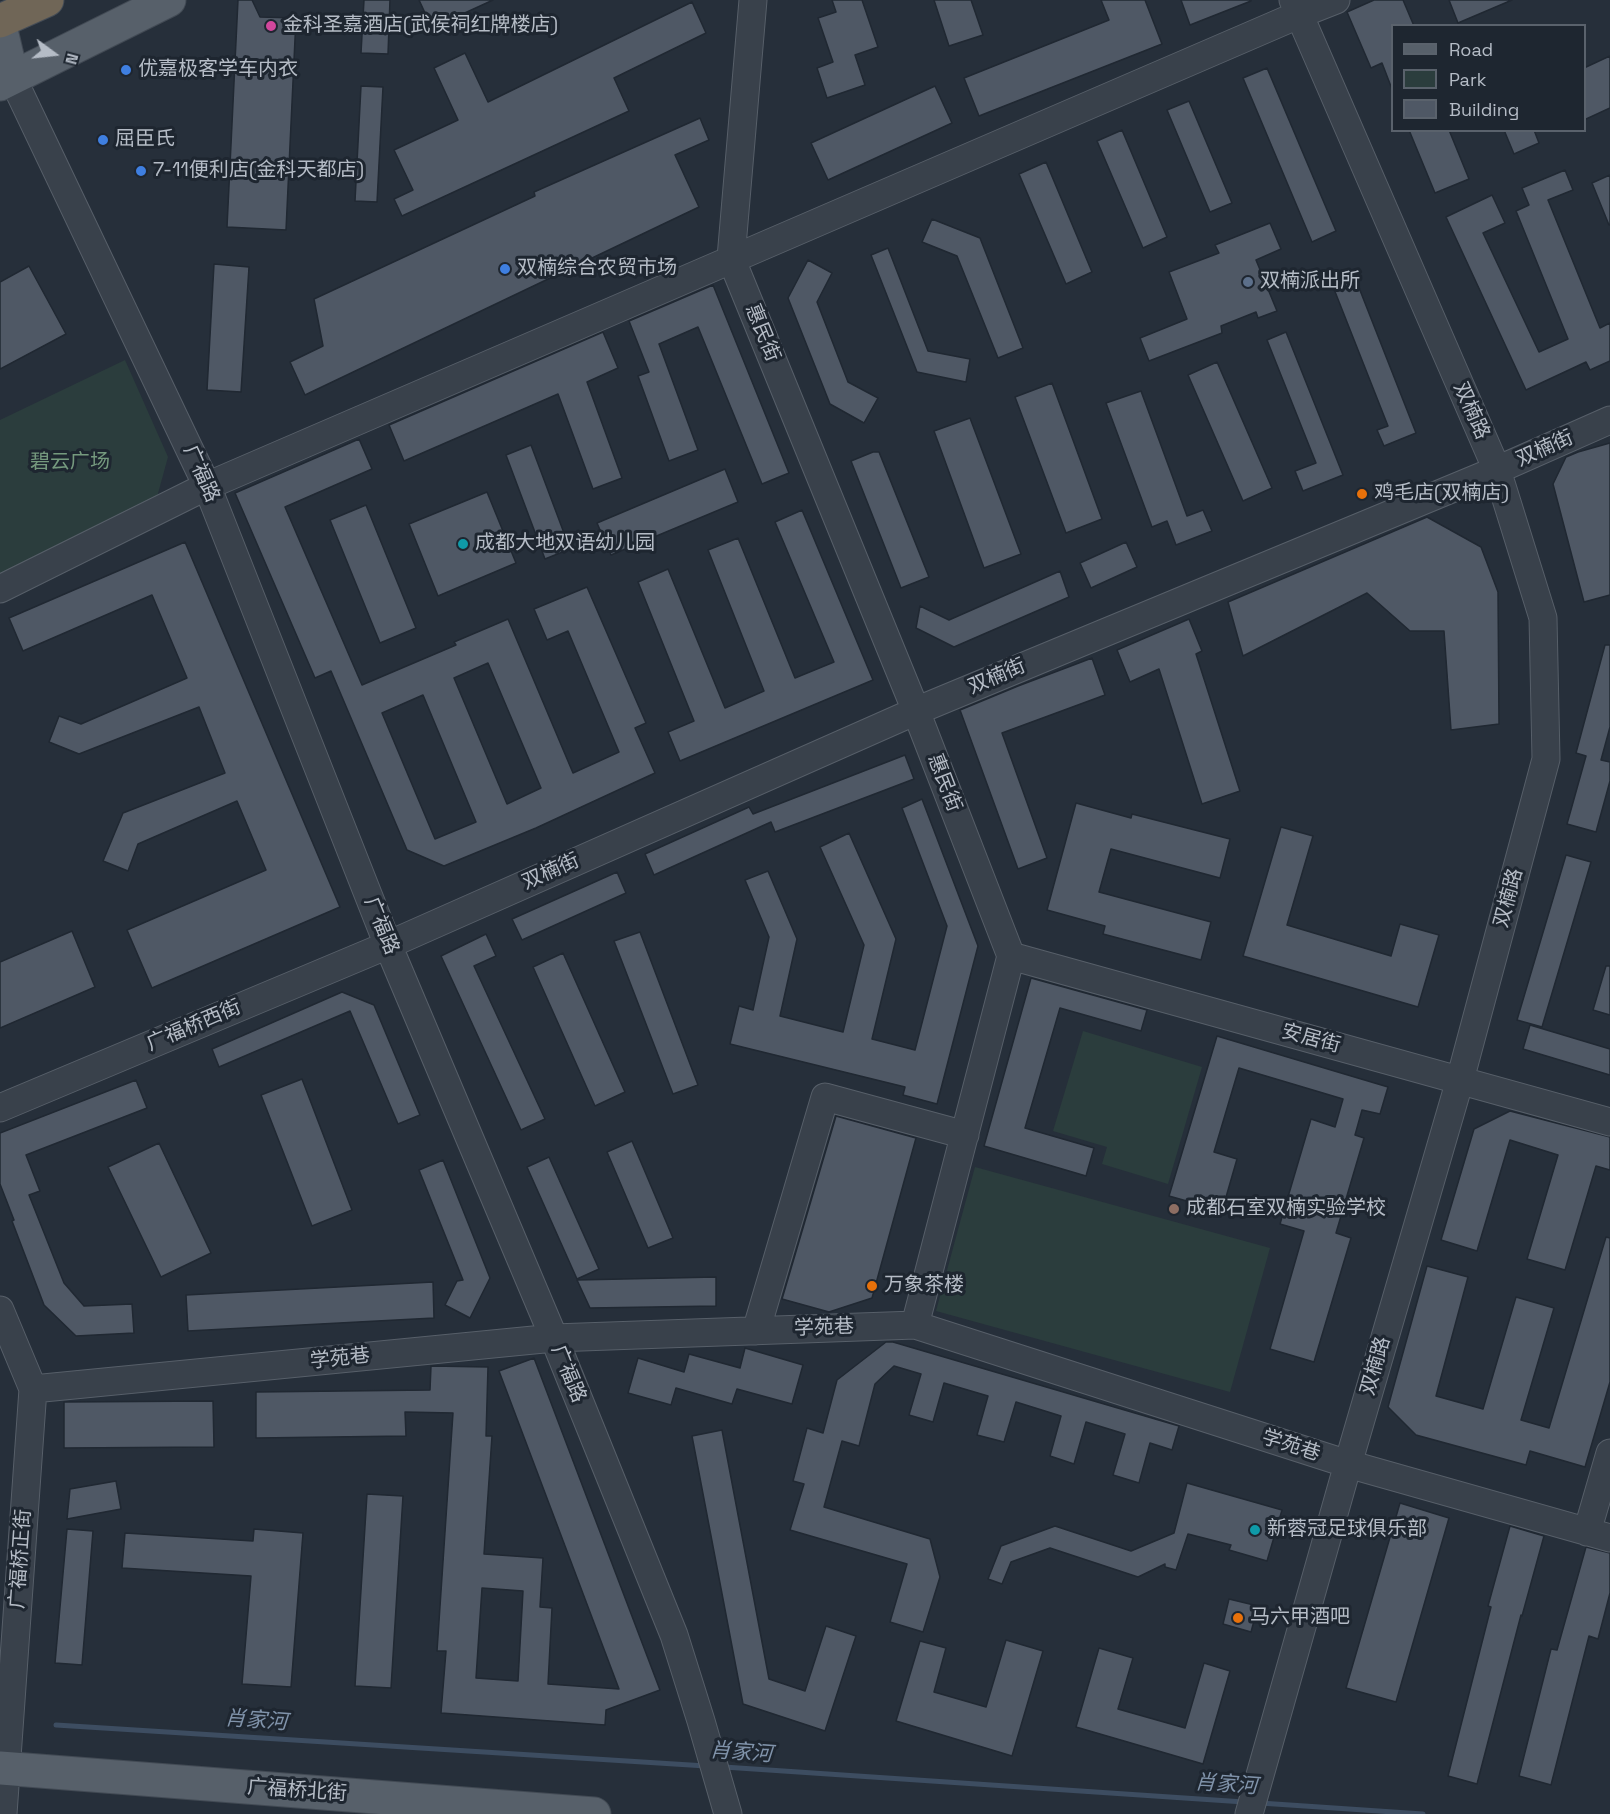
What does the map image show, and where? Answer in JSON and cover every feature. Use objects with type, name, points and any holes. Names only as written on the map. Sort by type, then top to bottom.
[{"type":"highway","points":[[0,21],[47,0]]},
{"type":"main road","points":[[0,26],[4,71],[169,0]]},
{"type":"main road","name":"广福桥北街","points":[[3,1768],[594,1814]]},
{"type":"street","points":[[731,258],[753,0]]},
{"type":"street","points":[[0,589],[207,486],[731,258],[1295,7],[1336,0]]},
{"type":"street","name":"双楠路","points":[[1249,1814],[1460,1080],[1546,759],[1543,618],[1497,470],[1295,7]]},
{"type":"street","name":"广福路","points":[[4,71],[207,486],[388,945],[554,1338],[674,1635],[728,1814]]},
{"type":"street","name":"惠民街","points":[[731,258],[916,711],[1011,956]]},
{"type":"street","name":"双楠街","points":[[388,945],[916,711],[1497,470],[1610,420]]},
{"type":"street","name":"广福桥西街","points":[[0,1108],[388,945]]},
{"type":"street","points":[[915,1325],[1011,956]]},
{"type":"street","name":"安居街","points":[[1011,956],[1610,1122]]},
{"type":"street","points":[[756,1331],[825,1097],[965,1135]]},
{"type":"street","name":"广福桥正街","points":[[0,1310],[33,1389],[3,1768],[3,1814]]},
{"type":"street","name":"学苑巷","points":[[33,1389],[554,1338],[915,1325],[1348,1464],[1598,1535]]},
{"type":"street","points":[[1598,1535],[1610,1453]]},
{"type":"green space","name":"碧云广场","points":[[125,360],[168,457],[157,497],[0,574],[0,420]]},
{"type":"green space","points":[[1083,1031],[1202,1067],[1168,1184],[1102,1164],[1107,1147],[1053,1131]]},
{"type":"green space","points":[[975,1167],[1270,1248],[1230,1392],[936,1311]]},
{"type":"building","points":[[238,0],[252,0],[260,17],[296,18],[286,230],[227,227]]},
{"type":"building","points":[[364,0],[390,0],[388,54],[361,53]]},
{"type":"building","points":[[419,0],[493,0],[432,28]]},
{"type":"building","points":[[832,0],[862,0],[878,47],[855,55],[865,85],[827,98],[817,68],[833,62],[818,18],[836,12]]},
{"type":"building","points":[[934,0],[971,0],[983,35],[949,46]]},
{"type":"building","points":[[1101,0],[1145,0],[1162,44],[979,116],[964,78],[1109,20]]},
{"type":"building","points":[[1181,0],[1251,0],[1251,1],[1190,25]]},
{"type":"building","points":[[1374,0],[1403,0],[1413,24],[1391,24],[1391,86],[1382,63],[1371,68],[1347,12]]},
{"type":"building","points":[[1449,0],[1512,0],[1458,23]]},
{"type":"building","points":[[692,2],[706,33],[614,78],[629,111],[402,216],[394,199],[413,190],[394,150],[458,120],[434,68],[465,53],[488,102]]},
{"type":"building","points":[[1610,56],[1610,108],[1586,119],[1586,67]]},
{"type":"building","points":[[1267,68],[1336,231],[1312,242],[1243,78]]},
{"type":"building","points":[[361,86],[383,87],[377,202],[355,201]]},
{"type":"building","points":[[935,86],[952,123],[828,180],[811,143]]},
{"type":"building","points":[[1189,101],[1232,203],[1210,212],[1167,110]]},
{"type":"building","points":[[700,118],[709,140],[675,155],[699,207],[305,395],[290,362],[323,346],[314,299],[535,196],[534,192]]},
{"type":"building","points":[[1122,130],[1167,237],[1143,248],[1097,141]]},
{"type":"building","points":[[1410,132],[1450,132],[1469,179],[1435,193]]},
{"type":"building","points":[[1505,132],[1535,132],[1539,143],[1514,154]]},
{"type":"building","points":[[1046,162],[1092,272],[1066,284],[1019,174]]},
{"type":"building","points":[[1565,170],[1573,190],[1548,200],[1600,328],[1610,323],[1610,361],[1590,370],[1586,362],[1526,390],[1446,217],[1492,195],[1505,223],[1483,233],[1539,352],[1568,339],[1516,211],[1529,205],[1522,188]]},
{"type":"building","points":[[1610,175],[1610,225],[1609,225],[1592,183]]},
{"type":"building","points":[[932,219],[980,238],[1023,348],[998,358],[957,256],[922,242]]},
{"type":"building","points":[[1270,223],[1281,249],[1256,260],[1277,311],[1258,318],[1256,312],[1221,326],[1222,333],[1149,361],[1140,338],[1187,319],[1169,272],[1219,253],[1215,245]]},
{"type":"building","points":[[888,248],[928,351],[970,359],[966,382],[917,372],[871,255]]},
{"type":"building","points":[[808,260],[832,273],[817,302],[848,382],[878,398],[864,423],[830,404],[788,298]]},
{"type":"building","points":[[214,264],[249,267],[241,392],[207,390]]},
{"type":"building","points":[[29,266],[66,334],[0,369],[0,282]]},
{"type":"building","points":[[1354,275],[1416,433],[1384,446],[1377,430],[1388,426],[1332,284]]},
{"type":"building","points":[[713,285],[789,473],[762,484],[698,327],[659,344],[698,450],[669,461],[638,376],[649,372],[629,321]]},
{"type":"building","points":[[603,332],[618,368],[587,382],[622,478],[593,489],[558,394],[404,461],[389,425]]},
{"type":"building","points":[[1286,332],[1343,475],[1303,491],[1295,471],[1316,463],[1267,340]]},
{"type":"building","points":[[1217,362],[1272,488],[1243,501],[1188,375]]},
{"type":"building","points":[[1052,383],[1102,519],[1066,533],[1015,397]]},
{"type":"building","points":[[1141,391],[1187,516],[1203,510],[1212,531],[1176,545],[1167,521],[1152,527],[1106,403]]},
{"type":"building","points":[[970,418],[1021,554],[984,568],[934,431]]},
{"type":"building","points":[[359,439],[372,469],[285,507],[362,685],[456,645],[454,642],[508,619],[573,773],[619,752],[568,631],[547,640],[534,609],[587,587],[646,723],[635,728],[655,773],[536,828],[444,866],[407,850],[331,671],[315,678],[235,493]],"holes":[[[488,663],[541,788],[507,804],[454,678]],[[423,695],[476,822],[435,839],[382,713]]]},
{"type":"building","points":[[1610,443],[1610,595],[1584,602],[1553,484],[1566,457]]},
{"type":"building","points":[[531,445],[570,549],[545,559],[506,455]]},
{"type":"building","points":[[873,452],[879,452],[929,577],[901,588],[851,461]]},
{"type":"building","points":[[725,469],[738,502],[611,555],[597,523]]},
{"type":"building","name":"成都大地双语幼儿园","points":[[487,492],[516,563],[438,596],[409,524]]},
{"type":"building","points":[[366,505],[416,628],[380,643],[330,520]]},
{"type":"building","points":[[802,510],[873,680],[680,761],[668,732],[694,721],[638,582],[668,569],[725,708],[764,691],[708,550],[738,538],[795,678],[834,662],[775,522]]},
{"type":"building","points":[[1427,517],[1481,547],[1498,592],[1499,724],[1451,730],[1444,631],[1410,631],[1367,593],[1243,656],[1228,602]]},
{"type":"building","points":[[185,542],[340,907],[152,988],[127,930],[266,870],[237,801],[138,844],[128,871],[103,861],[123,813],[225,773],[199,707],[79,754],[49,742],[59,716],[81,724],[187,678],[152,595],[23,651],[9,618]]},
{"type":"building","points":[[1126,542],[1137,567],[1091,588],[1080,563]]},
{"type":"building","points":[[1060,571],[1069,597],[954,647],[916,628],[920,606],[949,620]]},
{"type":"building","points":[[1189,619],[1202,651],[1196,654],[1240,791],[1202,804],[1159,669],[1130,682],[1117,650]]},
{"type":"building","points":[[1605,645],[1610,645],[1610,727],[1601,760],[1610,762],[1610,781],[1596,832],[1567,824],[1586,756],[1576,753]]},
{"type":"building","points":[[1092,658],[1105,695],[1002,733],[1047,858],[1018,869],[960,710]]},
{"type":"building","points":[[905,755],[914,779],[775,832],[771,822],[654,875],[645,854],[749,807],[753,814]]},
{"type":"building","points":[[922,799],[978,946],[937,1104],[903,1095],[905,1087],[730,1044],[739,1006],[753,1010],[769,937],[745,880],[768,871],[797,939],[780,1016],[843,1032],[864,945],[820,847],[849,833],[896,939],[872,1039],[915,1050],[947,926],[902,808]]},
{"type":"building","points":[[1076,803],[1131,818],[1132,814],[1230,839],[1220,878],[1111,849],[1099,892],[1211,922],[1201,960],[1103,934],[1105,926],[1047,910]]},
{"type":"building","points":[[1281,827],[1313,836],[1287,925],[1391,956],[1400,924],[1439,935],[1418,1007],[1243,956]]},
{"type":"building","points":[[1566,855],[1591,862],[1542,1027],[1517,1020]]},
{"type":"building","points":[[617,872],[626,893],[522,940],[512,919]]},
{"type":"building","points":[[72,931],[95,987],[0,1028],[0,962]]},
{"type":"building","points":[[640,932],[698,1085],[673,1094],[614,941]]},
{"type":"building","points":[[486,934],[496,956],[474,966],[545,1119],[521,1130],[441,956]]},
{"type":"building","points":[[563,953],[625,1092],[595,1106],[533,967]]},
{"type":"building","points":[[1606,966],[1610,966],[1610,1015],[1593,1010]]},
{"type":"building","points":[[1031,978],[1147,1010],[1141,1031],[1060,1008],[1025,1128],[1094,1148],[1086,1176],[984,1146]]},
{"type":"building","points":[[342,992],[374,1005],[420,1115],[398,1124],[350,1011],[219,1067],[212,1049]]},
{"type":"building","points":[[1530,1025],[1610,1049],[1610,1075],[1523,1049]]},
{"type":"building","points":[[1217,1036],[1388,1087],[1380,1114],[1362,1110],[1355,1135],[1364,1138],[1336,1233],[1351,1238],[1314,1362],[1270,1349],[1304,1231],[1280,1224],[1311,1119],[1335,1127],[1343,1099],[1239,1068],[1214,1152],[1237,1159],[1222,1211],[1169,1196]]},
{"type":"building","points":[[302,1079],[352,1210],[312,1226],[261,1095]]},
{"type":"building","points":[[136,1080],[147,1108],[26,1155],[40,1191],[29,1195],[64,1283],[84,1306],[132,1304],[134,1333],[76,1336],[44,1305],[12,1221],[14,1220],[0,1184],[0,1133]]},
{"type":"building","points":[[1510,1111],[1610,1137],[1610,1170],[1596,1166],[1565,1270],[1527,1259],[1558,1155],[1510,1140],[1477,1251],[1441,1240],[1474,1129]]},
{"type":"building","points":[[836,1116],[916,1138],[872,1298],[829,1312],[782,1299]]},
{"type":"building","points":[[632,1141],[673,1238],[648,1248],[607,1152]]},
{"type":"building","points":[[159,1143],[211,1253],[161,1277],[108,1167]]},
{"type":"building","points":[[549,1157],[599,1269],[577,1279],[527,1167]]},
{"type":"building","points":[[443,1160],[490,1278],[470,1318],[445,1305],[457,1281],[463,1280],[419,1170]]},
{"type":"building","points":[[1606,1237],[1610,1238],[1610,1382],[1585,1467],[1530,1451],[1526,1465],[1416,1435],[1388,1407],[1427,1266],[1468,1277],[1436,1396],[1483,1409],[1516,1297],[1554,1308],[1521,1420],[1549,1428]]},
{"type":"building","points":[[716,1277],[716,1306],[590,1308],[577,1280]]},
{"type":"building","points":[[433,1282],[434,1318],[188,1331],[186,1295]]},
{"type":"building","points":[[886,1342],[893,1342],[1179,1426],[1172,1450],[1150,1443],[1139,1483],[1113,1475],[1125,1434],[1086,1422],[1074,1464],[1050,1456],[1061,1416],[1016,1402],[1004,1442],[977,1435],[988,1396],[944,1383],[933,1422],[909,1415],[921,1374],[894,1366],[875,1384],[859,1446],[842,1441],[824,1507],[930,1539],[940,1577],[923,1632],[890,1622],[907,1564],[790,1530],[804,1484],[793,1481],[807,1428],[823,1433],[837,1380]]},
{"type":"building","points":[[745,1348],[803,1365],[792,1404],[737,1389],[732,1404],[676,1388],[671,1405],[628,1393],[638,1358],[684,1372],[689,1354],[740,1368]]},
{"type":"building","points":[[534,1358],[660,1690],[606,1710],[605,1725],[441,1713],[446,1651],[437,1651],[453,1413],[405,1412],[406,1436],[256,1438],[256,1392],[430,1390],[431,1366],[488,1367],[486,1436],[492,1436],[484,1554],[543,1558],[540,1607],[552,1608],[548,1684],[619,1689],[499,1371]],"holes":[[[482,1588],[523,1591],[518,1681],[476,1678]]]},
{"type":"building","points":[[213,1401],[214,1447],[64,1448],[64,1402]]},
{"type":"building","points":[[722,1430],[769,1679],[805,1691],[826,1626],[856,1636],[825,1731],[743,1704],[692,1436]]},
{"type":"building","points":[[116,1481],[121,1509],[67,1519],[70,1489]]},
{"type":"building","points":[[1187,1483],[1282,1510],[1267,1561],[1229,1550],[1231,1545],[1188,1534],[1176,1570],[1165,1567],[1165,1564],[1138,1577],[1050,1548],[1011,1562],[1002,1584],[988,1579],[1001,1546],[1055,1526],[1131,1551],[1174,1533]]},
{"type":"building","points":[[367,1494],[403,1496],[391,1688],[355,1686]]},
{"type":"building","points":[[1400,1503],[1449,1518],[1396,1702],[1346,1688]]},
{"type":"building","points":[[1510,1526],[1544,1536],[1477,1784],[1448,1776],[1491,1607],[1488,1606]]},
{"type":"building","points":[[67,1529],[93,1531],[82,1665],[55,1663]]},
{"type":"building","points":[[254,1529],[303,1533],[291,1687],[242,1684],[251,1576],[122,1568],[125,1533],[253,1541]]},
{"type":"building","points":[[1586,1547],[1610,1553],[1610,1593],[1598,1639],[1589,1636],[1551,1785],[1519,1776],[1551,1649],[1557,1650]]},
{"type":"building","points":[[1229,1599],[1258,1606],[1251,1632],[1223,1624]]},
{"type":"building","points":[[1006,1640],[1043,1651],[1012,1756],[896,1721],[920,1641],[946,1648],[934,1692],[986,1707]]},
{"type":"building","points":[[1099,1648],[1133,1658],[1118,1709],[1185,1728],[1204,1663],[1230,1671],[1203,1764],[1076,1727]]},
{"type":"waterway","name":"肖家河","points":[[56,1725],[706,1766]]},
{"type":"waterway","name":"肖家河","points":[[724,1767],[1244,1802]]},
{"type":"waterway","name":"肖家河","points":[[1260,1803],[1423,1814]]},
{"type":"place","name":"金科圣嘉酒店(武侯祠红牌楼店)","points":[[271,26]]},
{"type":"place","name":"优嘉极客学车内衣","points":[[126,70]]},
{"type":"place","name":"屈臣氏","points":[[103,140]]},
{"type":"place","name":"7-11便利店(金科天都店)","points":[[141,171]]},
{"type":"place","name":"双楠综合农贸市场","points":[[505,269]]},
{"type":"place","name":"双楠派出所","points":[[1248,282]]},
{"type":"place","name":"鸡毛店(双楠店)","points":[[1362,494]]},
{"type":"place","name":"成都大地双语幼儿园","points":[[463,544]]},
{"type":"place","name":"成都石室双楠实验学校","points":[[1174,1209]]},
{"type":"place","name":"万象茶楼","points":[[872,1286]]},
{"type":"place","name":"新蓉冠足球俱乐部","points":[[1255,1530]]},
{"type":"place","name":"马六甲酒吧","points":[[1238,1618]]}]
